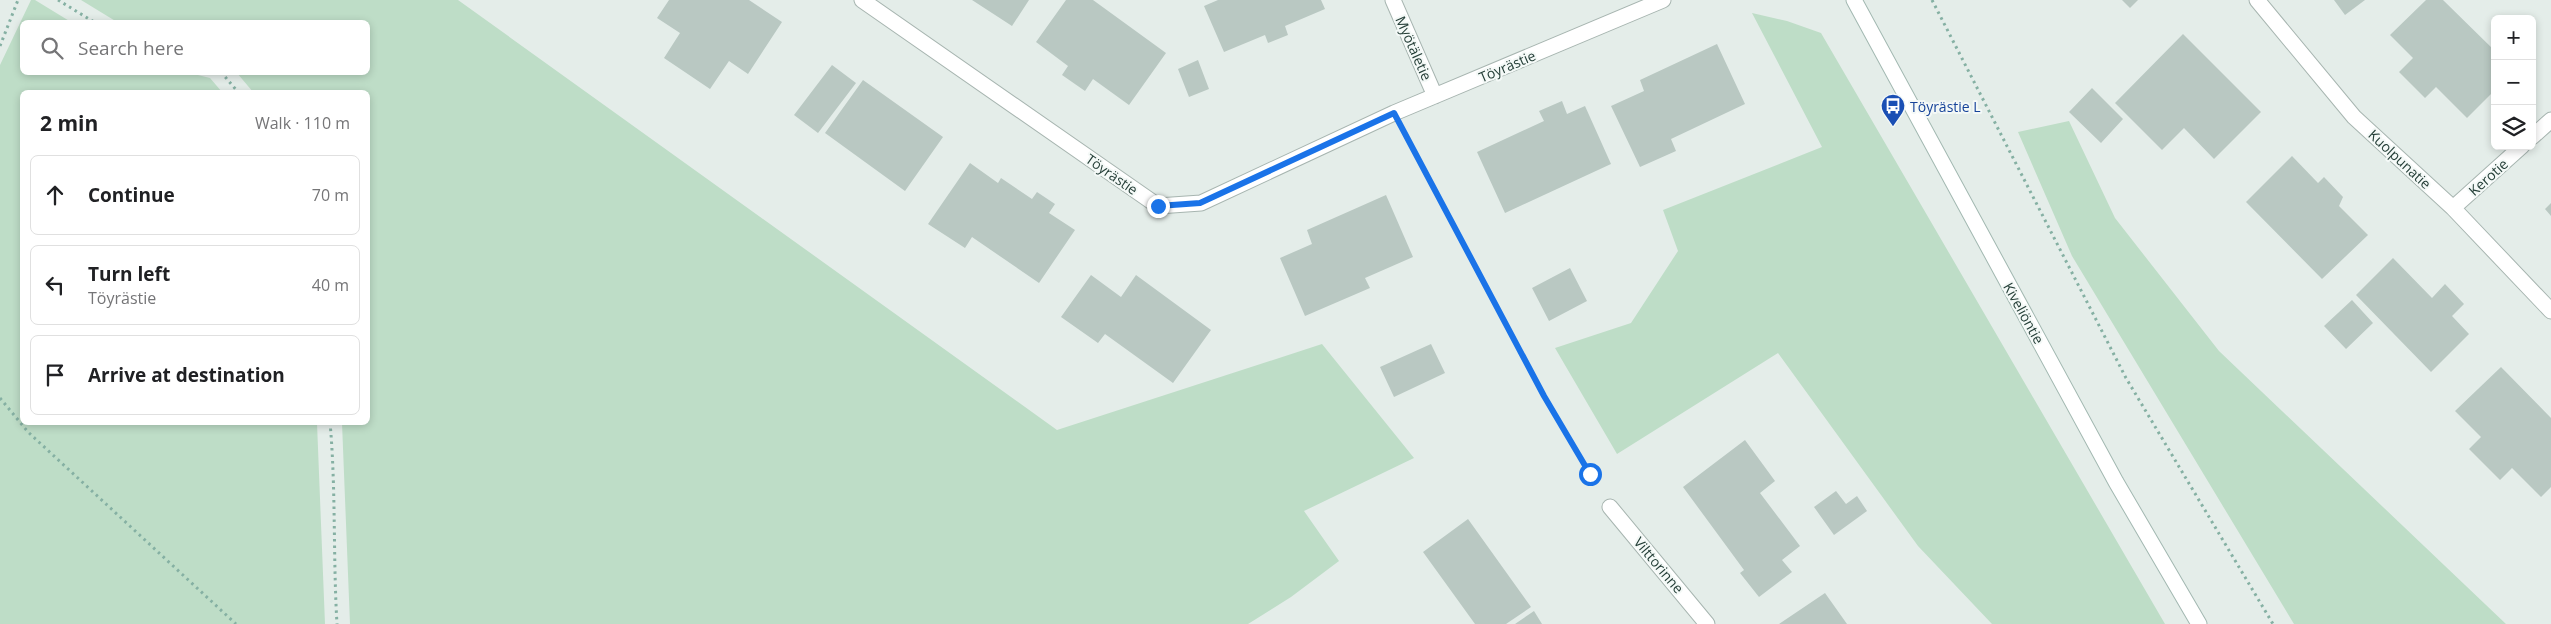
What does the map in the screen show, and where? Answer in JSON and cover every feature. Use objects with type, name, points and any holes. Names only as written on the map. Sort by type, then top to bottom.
[{"type":"street","name":"Töyrästie","points":[[862,0],[1158,206],[1200,203],[1394,113],[1662,0]]},
{"type":"street","name":"Myötäletie","points":[[1393,0],[1435,96]]},
{"type":"street","name":"Kiveliöntie","points":[[1854,0],[2116,482],[2199,624]]},
{"type":"street","name":"Kuolpunatie","points":[[2257,0],[2354,117],[2453,208],[2551,311]]},
{"type":"street","points":[[2536,133],[2551,120]]},
{"type":"street","name":"Kerotie","points":[[2453,208],[2518,150]]},
{"type":"street","name":"Vilttorinne","points":[[1610,507],[1707,624]]},
{"type":"path","points":[[0,46],[18,0]]},
{"type":"path","points":[[58,0],[91,20]]},
{"type":"path","points":[[1932,0],[2126,378],[2273,624]]},
{"type":"path","points":[[224,75],[236,90]]},
{"type":"path","points":[[1394,113],[1544,396],[1610,507]]},
{"type":"path","points":[[0,398],[20,422]]},
{"type":"path","points":[[22,425],[236,624]]},
{"type":"path","points":[[330,425],[335,475],[334,558],[337,624]]},
{"type":"green space","points":[[31,0],[35,0],[68,20],[21,20]]},
{"type":"green space","points":[[81,0],[458,0],[1057,430],[1322,344],[1414,458],[1304,511],[1339,561],[1291,597],[1248,624],[350,624],[342,425],[370,425],[370,90],[251,90],[239,75],[370,75],[370,20],[114,20]]},
{"type":"green space","points":[[1752,13],[1787,21],[1821,33],[2165,624],[1992,624],[1918,546],[1778,353],[1617,454],[1555,348],[1631,323],[1678,251],[1663,210],[1822,147]]},
{"type":"green space","points":[[20,23],[20,75],[198,75],[210,78],[220,90],[20,90],[20,425],[317,425],[325,624],[0,624],[0,65]]},
{"type":"green space","points":[[2069,121],[2115,218],[2219,351],[2506,624],[2294,624],[2072,256],[2018,132]]},
{"type":"building","points":[[669,0],[749,0],[782,22],[748,74],[729,61],[710,89],[664,58],[680,33],[657,18]]},
{"type":"building","points":[[972,0],[1029,0],[1012,26]]},
{"type":"building","points":[[1066,0],[1093,0],[1166,53],[1129,105],[1093,79],[1085,91],[1062,75],[1068,66],[1036,42]]},
{"type":"building","points":[[1218,0],[1321,0],[1325,9],[1285,26],[1288,35],[1268,43],[1265,35],[1224,52],[1204,6]]},
{"type":"building","points":[[2122,0],[2138,0],[2130,8]]},
{"type":"building","points":[[2334,0],[2365,0],[2345,15]]},
{"type":"building","points":[[2426,0],[2443,0],[2491,47],[2491,94],[2467,118],[2436,87],[2425,98],[2399,72],[2413,58],[2390,35]]},
{"type":"building","points":[[2183,34],[2261,112],[2214,159],[2184,128],[2162,150],[2115,103]]},
{"type":"building","points":[[1717,44],[1745,104],[1671,139],[1676,151],[1640,167],[1611,106],[1644,91],[1640,80]]},
{"type":"building","points":[[1198,60],[1209,89],[1189,97],[1178,69]]},
{"type":"building","points":[[832,65],[856,83],[818,133],[794,115]]},
{"type":"building","points":[[863,80],[943,137],[905,191],[825,133]]},
{"type":"building","points":[[2092,88],[2123,119],[2101,143],[2069,112]]},
{"type":"building","points":[[1562,101],[1567,114],[1585,106],[1611,164],[1505,213],[1477,152],[1544,121],[1539,111]]},
{"type":"building","points":[[2292,156],[2318,183],[2324,177],[2343,197],[2339,206],[2368,235],[2322,279],[2246,202]]},
{"type":"building","points":[[970,163],[998,183],[1001,178],[1032,199],[1037,192],[1055,204],[1049,213],[1075,230],[1039,283],[972,237],[965,248],[928,224]]},
{"type":"building","points":[[1386,195],[1413,257],[1365,278],[1370,288],[1305,316],[1280,258],[1312,244],[1307,230]]},
{"type":"building","points":[[2551,203],[2551,216],[2545,209]]},
{"type":"building","points":[[2393,258],[2432,298],[2445,284],[2464,304],[2452,316],[2469,334],[2431,372],[2356,295]]},
{"type":"building","points":[[1570,268],[1587,301],[1549,321],[1532,288]]},
{"type":"building","points":[[1091,275],[1121,297],[1136,275],[1211,330],[1173,383],[1105,334],[1098,343],[1061,317]]},
{"type":"building","points":[[2352,300],[2373,323],[2346,349],[2324,326]]},
{"type":"building","points":[[1431,344],[1445,373],[1394,397],[1380,367]]},
{"type":"building","points":[[2501,367],[2551,418],[2551,487],[2541,497],[2512,468],[2500,480],[2469,449],[2481,437],[2455,411]]},
{"type":"building","points":[[1745,440],[1775,481],[1760,493],[1800,546],[1782,560],[1792,572],[1759,597],[1740,573],[1744,570],[1683,487]]},
{"type":"building","points":[[1836,491],[1846,504],[1857,496],[1867,511],[1834,535],[1814,507]]},
{"type":"building","points":[[1468,519],[1531,607],[1506,624],[1475,624],[1423,552]]},
{"type":"building","points":[[1825,593],[1847,624],[1779,624]]},
{"type":"building","points":[[1534,611],[1542,624],[1515,624]]},
{"type":"place","name":"Töyrästie L","points":[[1893,127]]},
{"type":"route","points":[[1158,206],[1200,203],[1394,113],[1544,396],[1590,474]]}]
